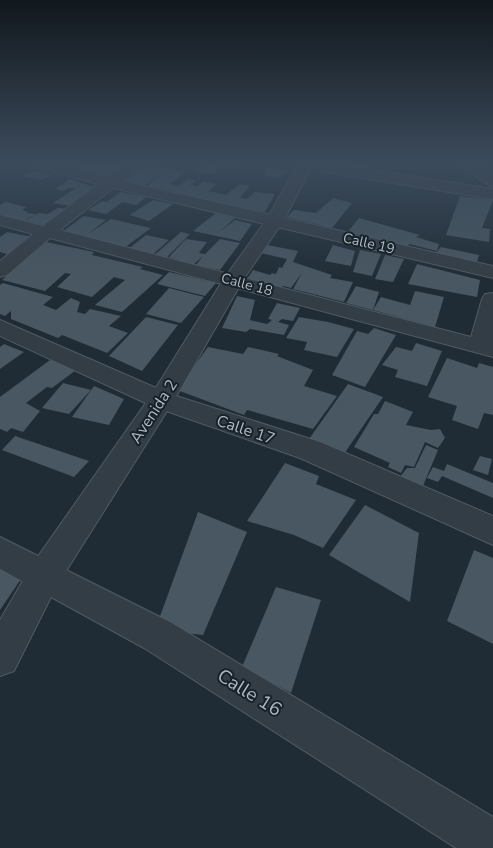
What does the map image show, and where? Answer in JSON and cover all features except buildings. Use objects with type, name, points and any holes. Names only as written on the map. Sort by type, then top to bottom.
[{"type":"street","points":[[0,271],[46,232],[84,204]]},
{"type":"street","name":"Calle 19","points":[[202,204],[493,272]]},
{"type":"street","name":"Avenida 2","points":[[0,657],[44,576],[161,400],[233,280],[275,220],[284,204]]},
{"type":"street","name":"Calle 18","points":[[0,220],[487,348]]},
{"type":"street","points":[[487,348],[493,299]]},
{"type":"street","name":"Calle 17","points":[[0,327],[161,400],[310,450],[493,531]]},
{"type":"street","name":"Calle 16","points":[[0,552],[157,634],[493,844]]}]
